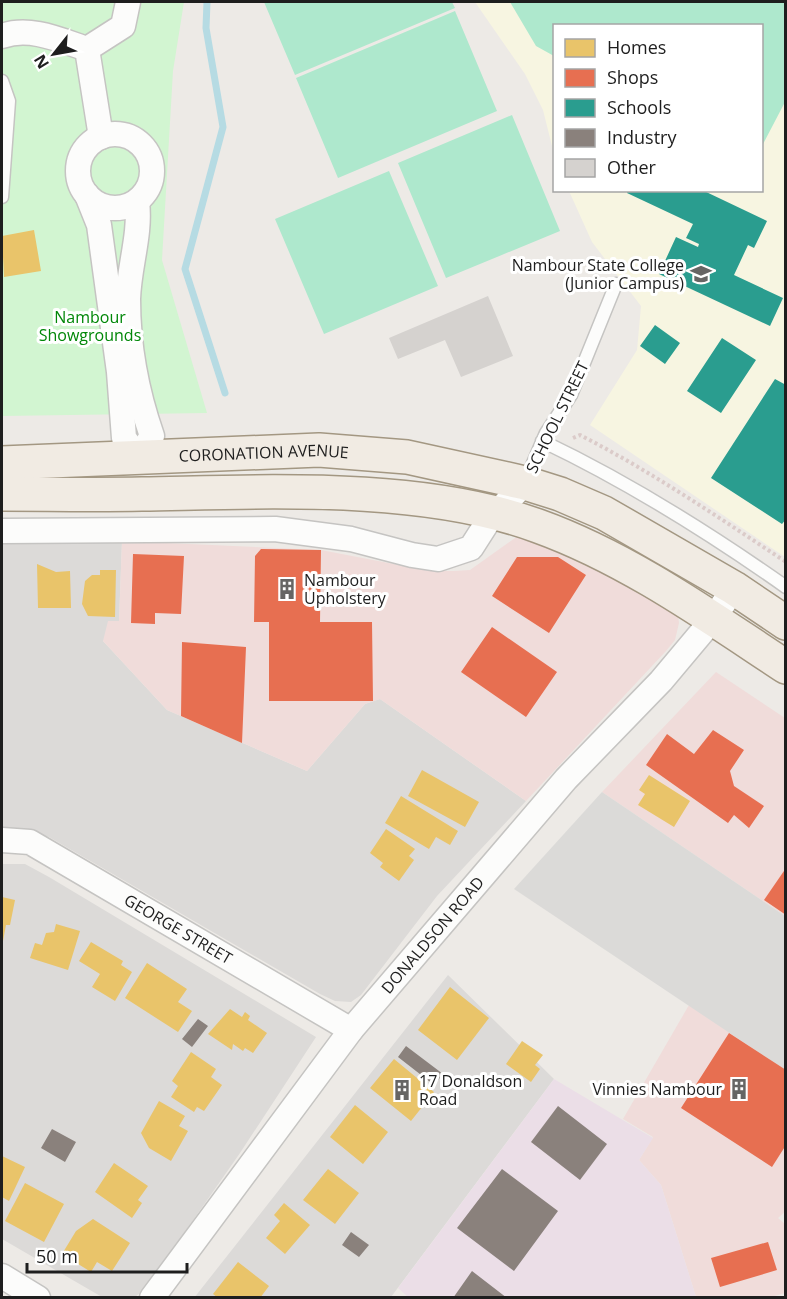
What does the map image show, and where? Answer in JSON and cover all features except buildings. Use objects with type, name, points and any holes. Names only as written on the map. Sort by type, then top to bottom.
[{"type":"main road","name":"CORONATION AVENUE","points":[[2,463],[319,450],[407,457],[525,483],[604,513],[734,588],[786,622]]},
{"type":"main road","points":[[2,494],[328,493],[432,502],[495,513],[538,526],[619,562],[786,667]]},
{"type":"street","points":[[87,49],[123,26],[128,2]]},
{"type":"street","points":[[2,36],[12,32],[44,34],[87,49]]},
{"type":"street","points":[[87,49],[101,137]]},
{"type":"street","points":[[87,195],[106,207],[117,209],[137,202],[151,182],[153,170],[144,148],[136,140],[124,135],[101,137],[91,143],[79,163],[81,186],[99,225],[119,372],[124,438],[138,458],[140,494]]},
{"type":"street","points":[[137,202],[139,218],[128,297],[131,342],[144,414],[152,436],[138,458]]},
{"type":"street","points":[[2,531],[275,529],[351,539],[412,555],[438,559],[471,548],[495,513],[525,483]]},
{"type":"street","name":"DONALDSON ROAD","points":[[152,1298],[351,1030],[566,779],[661,681],[713,620],[734,588]]},
{"type":"street","name":"GEORGE STREET","points":[[2,840],[30,842],[351,1030]]},
{"type":"street","points":[[2,1276],[38,1298]]},
{"type":"lane","points":[[2,81],[9,101],[2,197]]},
{"type":"lane","points":[[2,115],[9,101]]},
{"type":"lane","name":"SCHOOL STREET","points":[[525,483],[542,441],[571,395],[616,284]]},
{"type":"lane","points":[[542,441],[596,466],[655,501],[786,587]]},
{"type":"shaded area","name":"Nambour State College (Junior Campus)","points":[[475,2],[785,2],[785,557],[590,425],[637,350],[641,306],[592,242],[569,192],[763,192],[763,24],[553,24],[553,150],[543,110],[525,74]]},
{"type":"shaded area","points":[[525,534],[544,535],[678,615],[679,623],[675,640],[666,651],[526,801],[380,699],[365,704],[307,771],[167,710],[103,641],[108,621],[119,621],[122,541],[321,550],[430,571],[454,571],[470,570],[515,538]]},
{"type":"shaded area","points":[[122,541],[119,622],[103,641],[167,710],[307,771],[365,704],[380,699],[526,801],[437,896],[361,995],[351,1002],[335,1001],[320,994],[49,837],[2,827],[2,543]]},
{"type":"shaded area","points":[[716,672],[785,718],[785,916],[602,792]]},
{"type":"shaded area","points":[[602,792],[785,916],[785,1070],[514,889]]},
{"type":"shaded area","points":[[2,864],[25,864],[49,877],[316,1037],[240,1153],[145,1289],[135,1297],[102,1297],[2,1239]]},
{"type":"shaded area","points":[[448,975],[554,1079],[391,1297],[194,1298]]},
{"type":"shaded area","points":[[689,1005],[785,1070],[786,1211],[778,1218],[785,1224],[785,1293],[768,1298],[696,1297],[661,1185],[639,1160],[653,1137],[623,1119]]},
{"type":"shaded area","points":[[554,1079],[653,1138],[639,1160],[661,1185],[696,1297],[409,1298],[398,1288]]},
{"type":"green space","name":"Nambour Showgrounds","points":[[2,2],[184,2],[173,71],[162,260],[207,413],[2,416]]},
{"type":"green space","points":[[264,2],[452,2],[455,8],[295,75]]},
{"type":"green space","points":[[510,2],[785,2],[785,102],[763,144],[763,24],[553,24],[553,55],[536,46]]},
{"type":"green space","points":[[455,11],[497,111],[338,178],[296,78]]},
{"type":"green space","points":[[512,115],[560,231],[446,278],[398,163]]},
{"type":"green space","points":[[389,171],[438,286],[324,334],[275,219]]},
{"type":"waterway","points":[[207,2],[206,28],[223,127],[185,269],[225,393]]},
{"type":"place","name":"Nambour State College (Junior Campus)","points":[[701,274]]},
{"type":"place","name":"Nambour Upholstery","points":[[287,589]]},
{"type":"place","name":"Vinnies Nambour","points":[[739,1089]]},
{"type":"place","name":"17 Donaldson Road","points":[[402,1090]]}]
